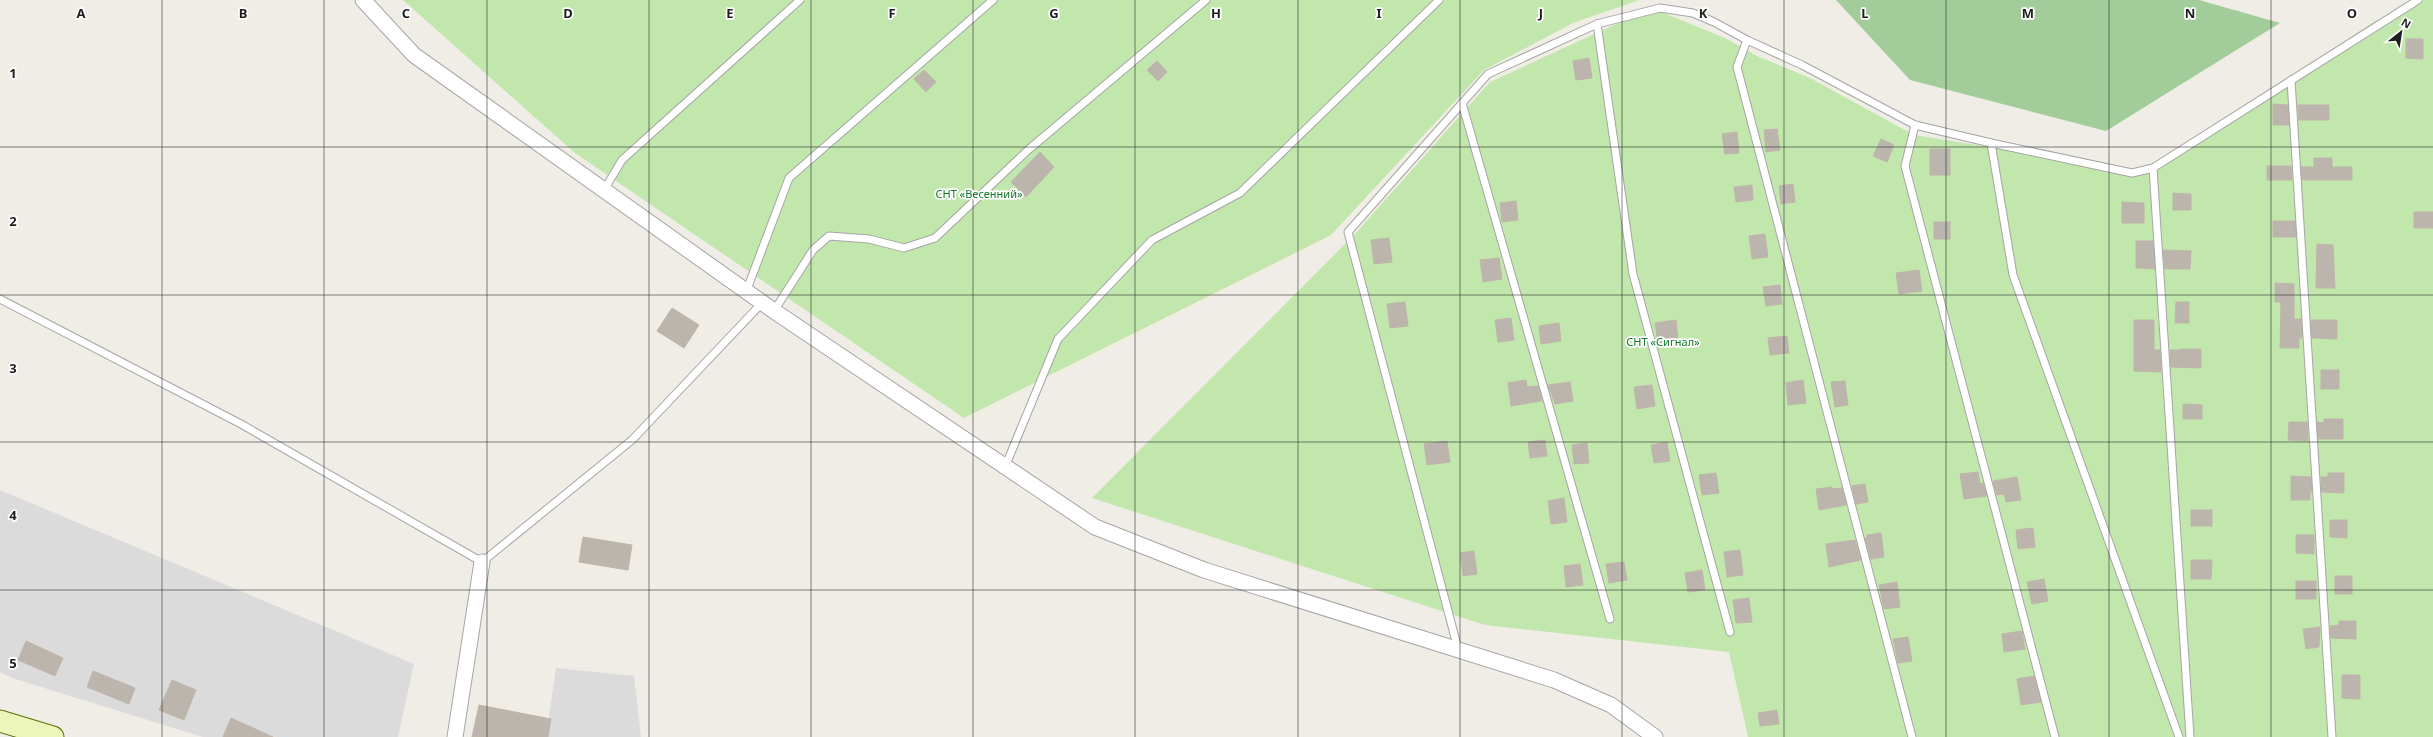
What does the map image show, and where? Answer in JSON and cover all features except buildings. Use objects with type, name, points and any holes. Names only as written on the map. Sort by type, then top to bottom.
[{"type":"main road","points":[[0,721],[53,737]]},
{"type":"street","points":[[362,0],[414,55],[746,292],[1095,527],[1204,570],[1554,680],[1611,705],[1655,737]]},
{"type":"street","points":[[455,737],[482,562]]},
{"type":"lane","points":[[604,190],[622,160],[800,0]]},
{"type":"lane","points":[[746,292],[789,178],[993,0]]},
{"type":"lane","points":[[0,300],[241,424],[482,562],[632,440],[768,307],[813,250],[829,236],[869,238],[904,248],[935,238],[1028,150],[1206,0]]},
{"type":"lane","points":[[1005,467],[1058,339],[1152,240],[1240,194],[1439,0]]},
{"type":"lane","points":[[1458,649],[1348,232],[1488,74],[1597,24],[1660,8],[1693,13],[1802,65],[1915,125],[2132,173],[2153,168],[2418,0]]},
{"type":"lane","points":[[1597,24],[1633,274],[1730,632]]},
{"type":"lane","points":[[1747,40],[1737,67],[1912,737]]},
{"type":"lane","points":[[2291,80],[2332,737]]},
{"type":"lane","points":[[1462,102],[1610,619]]},
{"type":"lane","points":[[1915,125],[1905,166],[2055,737]]},
{"type":"lane","points":[[1991,143],[2013,275],[2179,737]]},
{"type":"lane","points":[[2153,168],[2190,737]]},
{"type":"shaded area","points":[[0,490],[414,664],[398,737],[203,737],[15,679],[0,672]]},
{"type":"shaded area","points":[[556,668],[634,676],[641,737],[546,737]]},
{"type":"green space","name":"СНТ «Весенний»","points":[[403,0],[1639,0],[1573,23],[1484,70],[1331,235],[964,418],[575,153]]},
{"type":"green space","points":[[1836,0],[2199,0],[2280,23],[2106,131],[1910,80]]},
{"type":"green space","name":"СНТ «Сигнал»","points":[[2417,0],[2433,0],[2433,737],[1748,737],[1729,652],[1485,625],[1092,498],[1354,235],[1490,82],[1651,8],[1725,38],[1757,56],[1810,78],[1914,135],[2148,172],[2372,23]]}]
